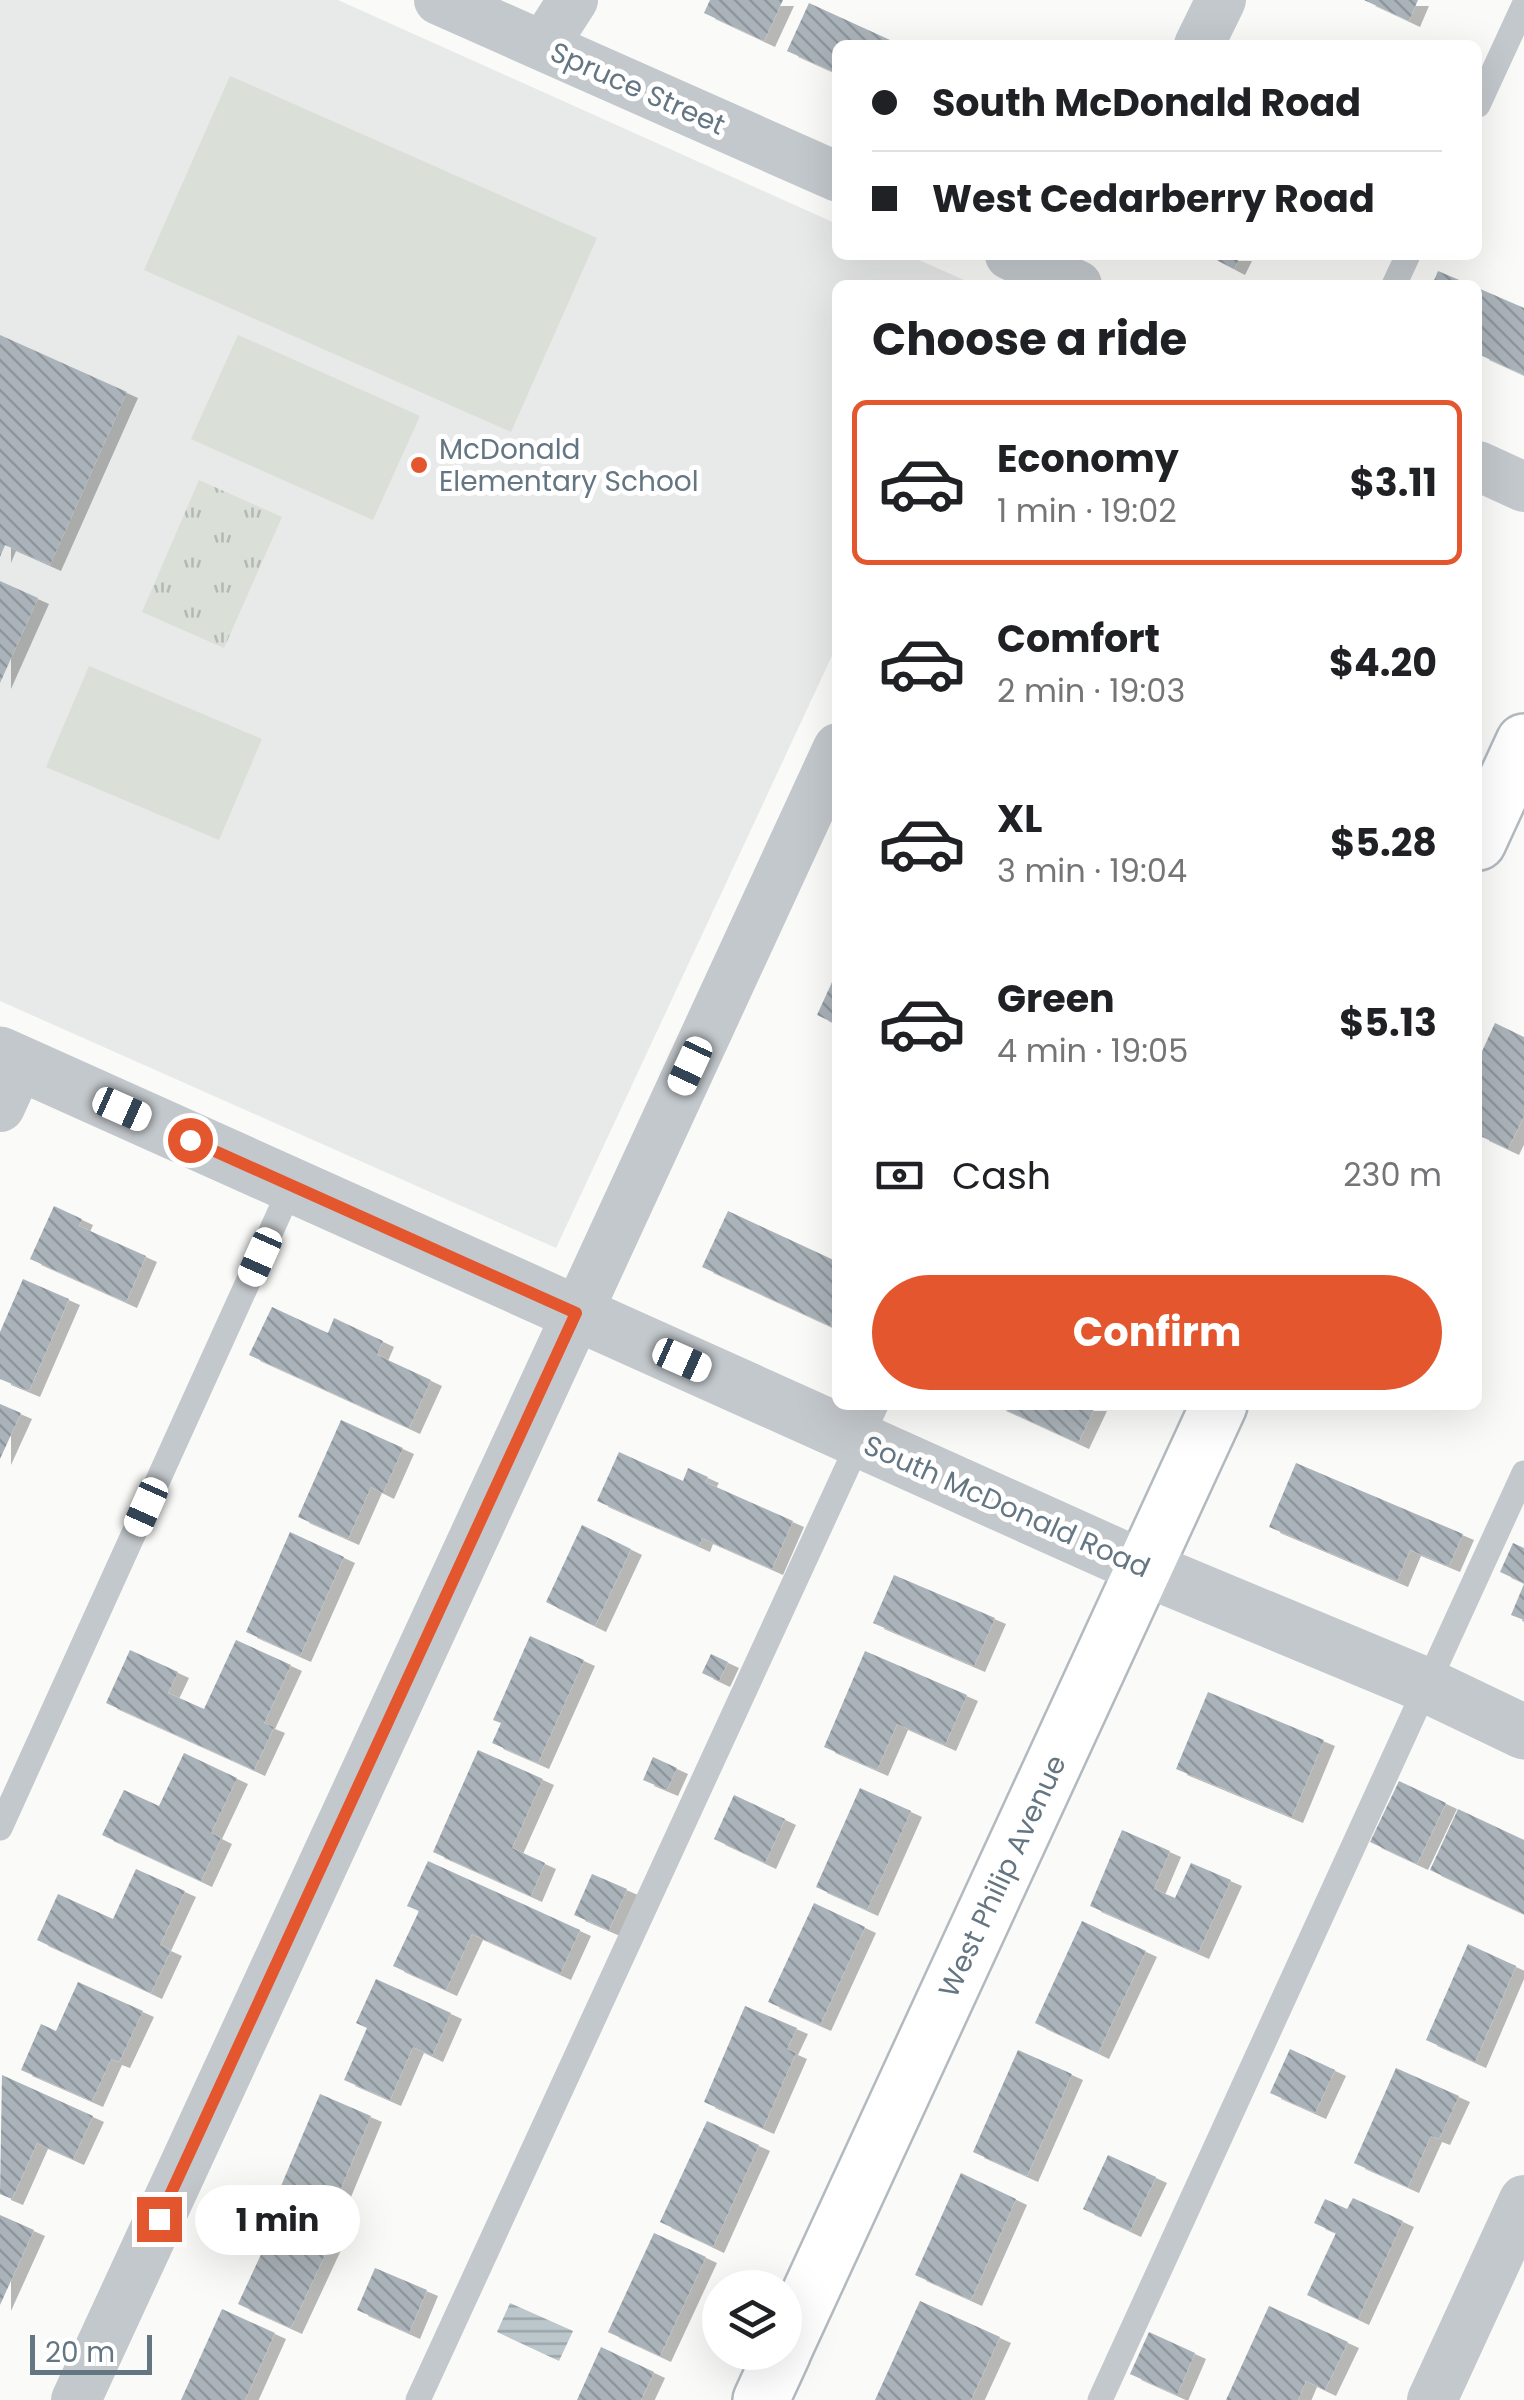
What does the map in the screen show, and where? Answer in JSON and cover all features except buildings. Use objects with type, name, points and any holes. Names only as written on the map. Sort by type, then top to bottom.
[{"type":"main road","points":[[1482,833],[1524,742]]},
{"type":"main road","name":"West Philip Avenue","points":[[802,2311],[1217,1410]]},
{"type":"main road","name":"West Philip Avenue","points":[[761,2400],[775,2370]]},
{"type":"street","name":"Spruce Street","points":[[439,0],[832,175]]},
{"type":"street","points":[[544,45],[573,0]]},
{"type":"street","points":[[1201,40],[1221,0]]},
{"type":"street","points":[[1023,260],[1066,276]]},
{"type":"street","points":[[1482,468],[1524,487]]},
{"type":"street","points":[[76,2400],[832,761]]},
{"type":"street","name":"South McDonald Road","points":[[7,1075],[292,1185],[576,1313],[832,1409]]},
{"type":"street","name":"South McDonald Road","points":[[833,1410],[868,1423],[1144,1568],[1428,1686],[1524,1732]]},
{"type":"street","points":[[1432,2400],[1524,2200]]},
{"type":"lane","points":[[1482,96],[1524,5]]},
{"type":"lane","points":[[0,1828],[292,1185]]},
{"type":"lane","points":[[418,2400],[868,1423]]},
{"type":"lane","points":[[1100,2400],[1524,1473]]},
{"type":"shaded area","name":"McDonald Elementary School","points":[[0,0],[338,0],[832,222],[832,260],[919,260],[964,280],[832,280],[832,656],[556,1248],[0,1001]]},
{"type":"shaded area","points":[[510,2303],[573,2331],[559,2361],[497,2332]]},
{"type":"green space","points":[[230,76],[597,238],[511,432],[144,270]]},
{"type":"green space","points":[[238,335],[420,416],[373,520],[191,439]]},
{"type":"green space","points":[[199,480],[282,517],[224,648],[142,612]]},
{"type":"green space","points":[[89,666],[262,739],[219,840],[46,767]]},
{"type":"place","name":"McDonald Elementary School","points":[[419,465]]},
{"type":"route","points":[[159,2219],[576,1313],[190,1140]]}]
